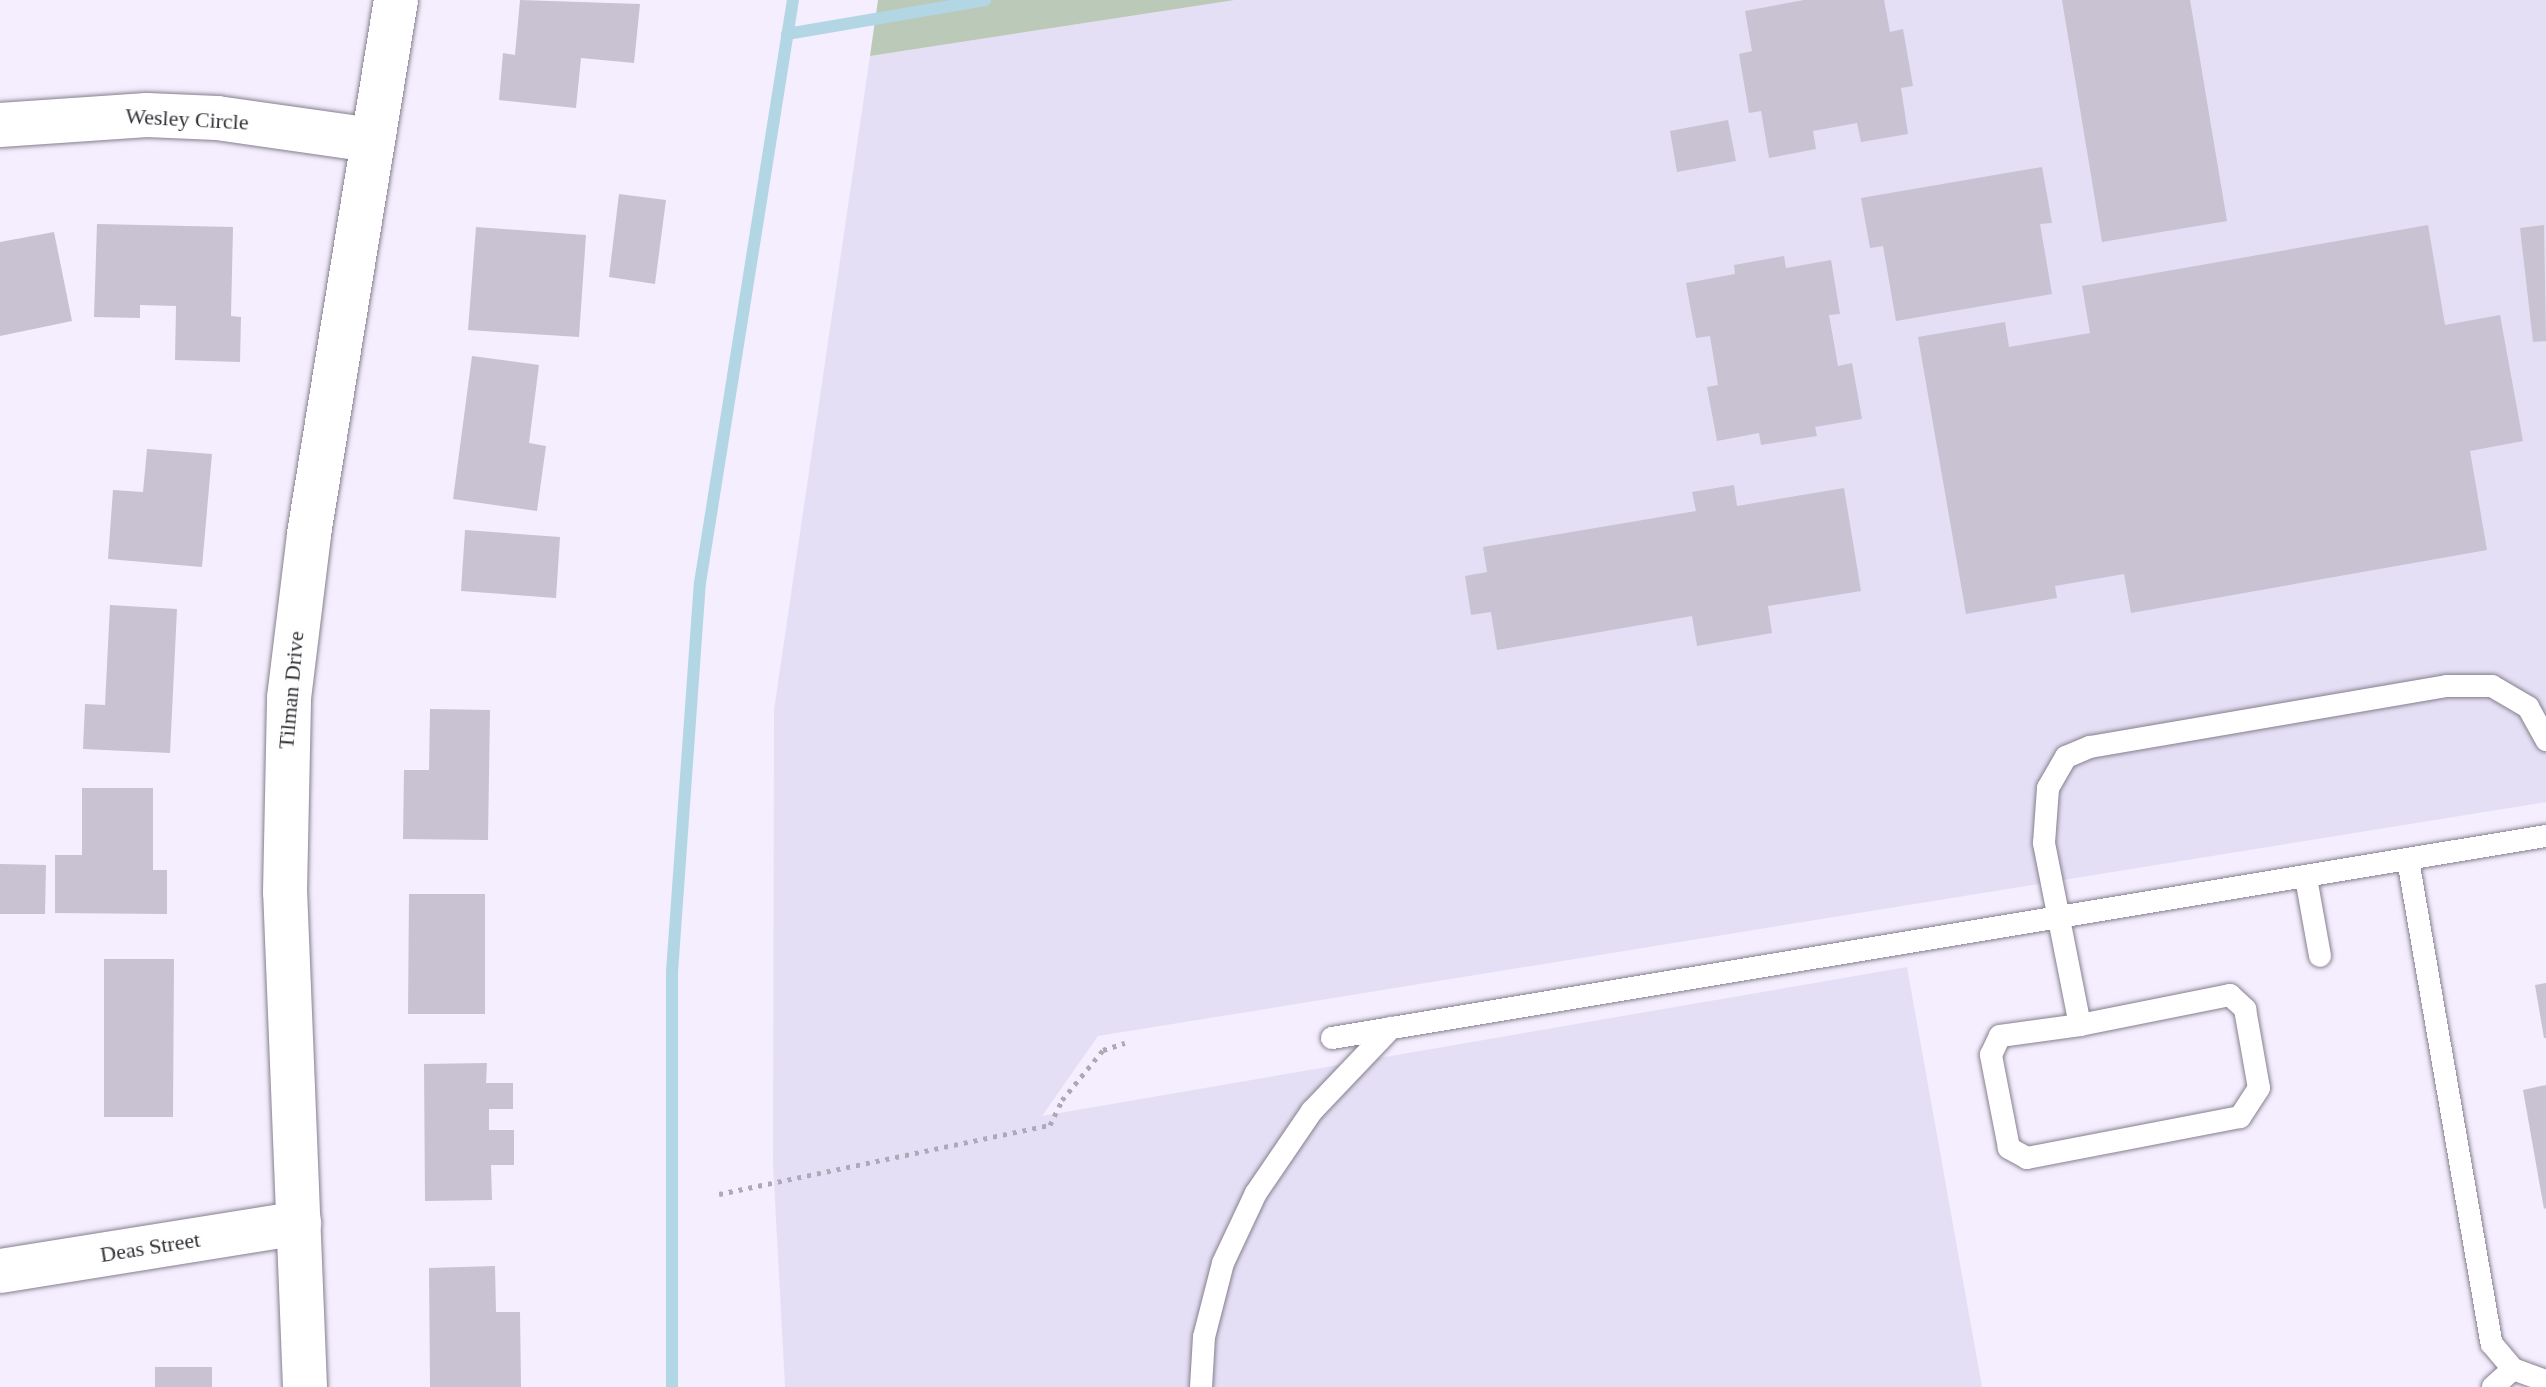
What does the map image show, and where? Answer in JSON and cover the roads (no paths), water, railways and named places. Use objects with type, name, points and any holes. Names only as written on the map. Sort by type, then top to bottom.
[{"type":"street","name":"Tilman Drive","points":[[305,1387],[285,892],[289,698],[372,140],[396,0]]},
{"type":"street","name":"Wesley Circle","points":[[0,125],[147,115],[217,118],[372,140]]},
{"type":"street","name":"Deas Street","points":[[0,1271],[299,1223]]},
{"type":"lane","points":[[2080,1025],[2044,843],[2048,788],[2066,757],[2090,747],[2447,686],[2492,686],[2528,707],[2546,740]]},
{"type":"lane","points":[[1332,1038],[2059,920],[2546,836]]},
{"type":"lane","points":[[2408,860],[2492,1344],[2513,1369],[2546,1381]]},
{"type":"lane","points":[[2306,878],[2320,956]]},
{"type":"lane","points":[[2230,995],[2245,1009],[2259,1088],[2240,1117],[2027,1158],[2009,1148],[1991,1055],[2000,1036],[2080,1025],[2230,995]]},
{"type":"lane","points":[[1201,1387],[1204,1337],[1223,1263],[1256,1193],[1312,1111],[1391,1028]]},
{"type":"lane","points":[[2493,1387],[2513,1369]]},
{"type":"waterway","points":[[672,1387],[672,972],[700,583],[793,0]]},
{"type":"waterway","points":[[787,34],[985,0]]}]
